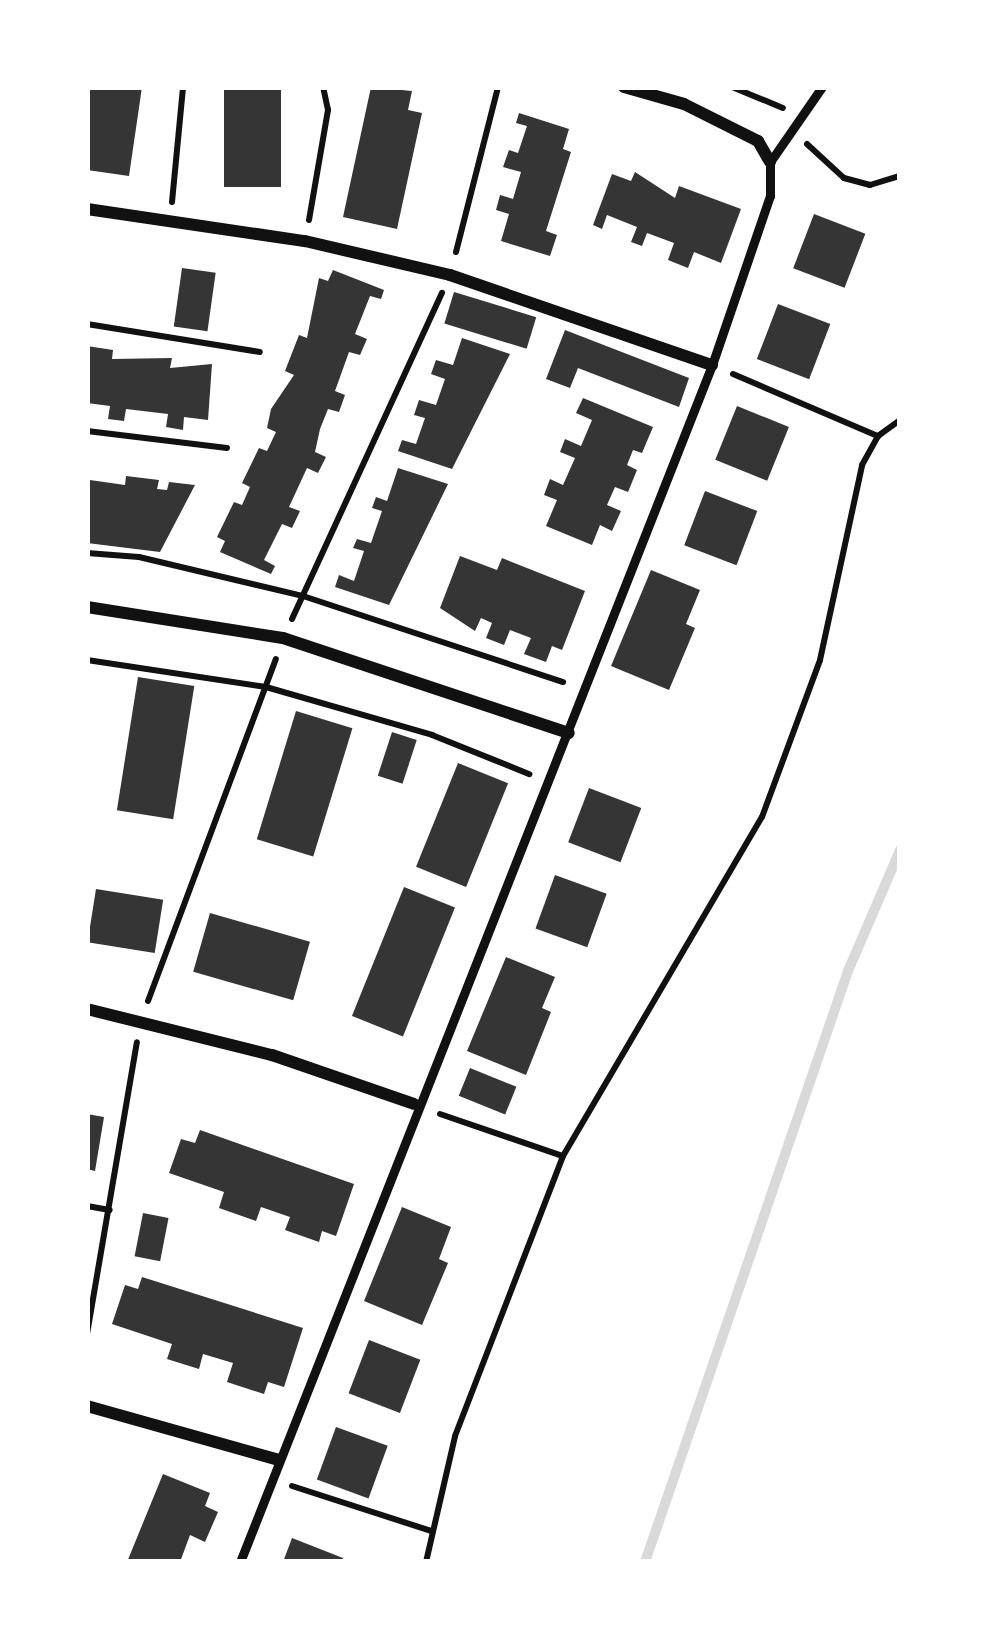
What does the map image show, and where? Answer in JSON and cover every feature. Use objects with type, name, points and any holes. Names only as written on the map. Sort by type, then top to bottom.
[{"type":"street","points":[[624,87],[684,104],[758,141],[770,162]]},
{"type":"street","points":[[87,208],[305,241],[450,275],[712,364]]},
{"type":"street","points":[[87,607],[284,638],[569,733]]},
{"type":"street","points":[[87,1009],[272,1055],[414,1104]]},
{"type":"street","points":[[87,1406],[279,1460]]},
{"type":"lane","points":[[240,1562],[414,1104],[550,782],[712,364],[770,196],[770,162],[798,133],[822,87]]},
{"type":"path","points":[[169,221],[182,87]]},
{"type":"path","points":[[305,241],[328,110],[323,87]]},
{"type":"path","points":[[87,1334],[140,1022],[284,638],[450,275],[498,87]]},
{"type":"path","points":[[811,148],[844,178],[870,185],[900,176]]},
{"type":"path","points":[[87,324],[260,352]]},
{"type":"path","points":[[712,364],[878,436]]},
{"type":"path","points":[[426,1562],[454,1436],[563,1156],[762,817],[820,660],[862,465],[878,436],[900,419]]},
{"type":"path","points":[[87,431],[227,448]]},
{"type":"path","points":[[87,553],[139,557],[303,596],[586,689]]},
{"type":"path","points":[[87,660],[266,687],[432,735],[550,782]]},
{"type":"path","points":[[414,1104],[563,1156]]},
{"type":"path","points":[[87,1206],[110,1210]]},
{"type":"path","points":[[271,1480],[431,1531]]},
{"type":"building","points":[[87,87],[142,87],[129,176],[87,170]]},
{"type":"building","points":[[224,87],[281,87],[281,187],[224,187]]},
{"type":"building","points":[[371,87],[412,91],[408,110],[422,113],[397,229],[343,217]]},
{"type":"building","points":[[519,113],[569,129],[563,149],[571,152],[546,231],[557,235],[550,256],[501,241],[509,214],[496,210],[500,195],[513,199],[521,172],[503,167],[509,150],[518,153],[527,126],[516,123]]},
{"type":"building","points":[[635,172],[675,198],[679,186],[741,209],[721,263],[694,252],[688,268],[668,260],[674,243],[647,233],[642,246],[631,242],[637,227],[607,215],[602,229],[593,225],[612,174],[631,181]]},
{"type":"building","points":[[814,214],[865,234],[845,288],[793,268]]},
{"type":"building","points":[[182,268],[216,273],[207,331],[174,326]]},
{"type":"building","points":[[333,270],[384,290],[381,299],[370,296],[355,334],[367,339],[360,355],[349,352],[335,391],[345,395],[339,412],[328,409],[320,429],[315,452],[326,457],[318,473],[307,468],[289,507],[300,511],[292,528],[282,524],[264,560],[275,566],[271,574],[220,552],[225,541],[217,537],[234,502],[242,505],[250,487],[242,483],[259,448],[267,451],[276,432],[267,428],[271,409],[294,375],[285,371],[299,335],[307,338],[319,278],[328,281]]},
{"type":"building","points":[[454,292],[536,317],[527,349],[444,324]]},
{"type":"building","points":[[778,304],[830,324],[809,379],[757,359]]},
{"type":"building","points":[[565,330],[689,378],[679,407],[578,368],[570,388],[546,379]]},
{"type":"building","points":[[462,338],[510,354],[452,469],[398,451],[402,440],[416,444],[425,418],[414,415],[419,400],[436,405],[445,379],[431,374],[436,360],[453,365]]},
{"type":"building","points":[[87,346],[113,350],[112,359],[172,358],[170,368],[212,364],[208,420],[184,417],[183,430],[166,427],[168,414],[126,409],[124,421],[108,419],[110,406],[87,403]]},
{"type":"building","points":[[583,398],[653,427],[642,453],[633,450],[627,465],[637,470],[628,492],[615,487],[607,505],[621,511],[612,531],[600,525],[592,545],[546,526],[557,500],[544,495],[550,479],[563,485],[575,458],[560,452],[565,439],[581,446],[592,420],[576,413]]},
{"type":"building","points":[[737,406],[789,427],[767,481],[715,460]]},
{"type":"building","points":[[398,468],[448,484],[389,605],[335,587],[339,575],[354,581],[364,551],[353,548],[357,539],[371,543],[382,511],[372,508],[376,497],[387,501]]},
{"type":"building","points":[[87,471],[90,480],[125,485],[126,476],[159,480],[157,489],[167,490],[169,482],[195,485],[160,552],[87,543]]},
{"type":"building","points":[[705,491],[757,511],[736,565],[684,545]]},
{"type":"building","points":[[460,556],[497,570],[502,558],[585,591],[562,650],[552,646],[546,662],[524,654],[531,638],[510,630],[504,645],[486,638],[492,623],[481,618],[475,631],[440,608]]},
{"type":"building","points":[[651,570],[700,590],[686,624],[695,628],[669,690],[611,666]]},
{"type":"building","points":[[138,677],[194,686],[173,819],[117,810]]},
{"type":"building","points":[[296,711],[352,728],[313,856],[257,839]]},
{"type":"building","points":[[392,732],[417,740],[403,784],[378,776]]},
{"type":"building","points":[[458,763],[508,783],[466,887],[416,867]]},
{"type":"building","points":[[589,788],[641,808],[620,862],[568,842]]},
{"type":"building","points":[[555,875],[607,894],[587,947],[536,929]]},
{"type":"building","points":[[404,887],[455,908],[403,1036],[352,1016]]},
{"type":"building","points":[[96,889],[163,900],[155,953],[88,942]]},
{"type":"building","points":[[210,913],[310,942],[293,1000],[193,972]]},
{"type":"building","points":[[506,957],[555,977],[542,1008],[551,1012],[526,1075],[467,1051]]},
{"type":"building","points":[[470,1068],[516,1087],[505,1115],[459,1096]]},
{"type":"building","points":[[87,1114],[104,1117],[95,1171],[87,1169]]},
{"type":"building","points":[[200,1130],[354,1184],[336,1236],[322,1231],[319,1242],[285,1230],[290,1217],[261,1207],[256,1221],[219,1208],[224,1192],[169,1173],[181,1139],[195,1143]]},
{"type":"building","points":[[402,1207],[451,1227],[439,1259],[448,1263],[422,1325],[364,1301]]},
{"type":"building","points":[[143,1213],[169,1218],[160,1261],[135,1256]]},
{"type":"building","points":[[142,1277],[303,1328],[284,1387],[268,1382],[264,1394],[227,1382],[233,1363],[203,1354],[199,1369],[167,1359],[172,1344],[112,1324],[125,1285],[138,1289]]},
{"type":"building","points":[[369,1340],[420,1360],[400,1413],[349,1393]]},
{"type":"building","points":[[336,1427],[388,1446],[369,1498],[317,1480]]},
{"type":"building","points":[[163,1474],[210,1493],[205,1506],[218,1512],[205,1542],[190,1535],[180,1562],[127,1562]]},
{"type":"building","points":[[292,1538],[343,1558],[342,1562],[283,1562]]},
{"type":"waterway","points":[[645,1562],[848,971],[900,850]]}]
